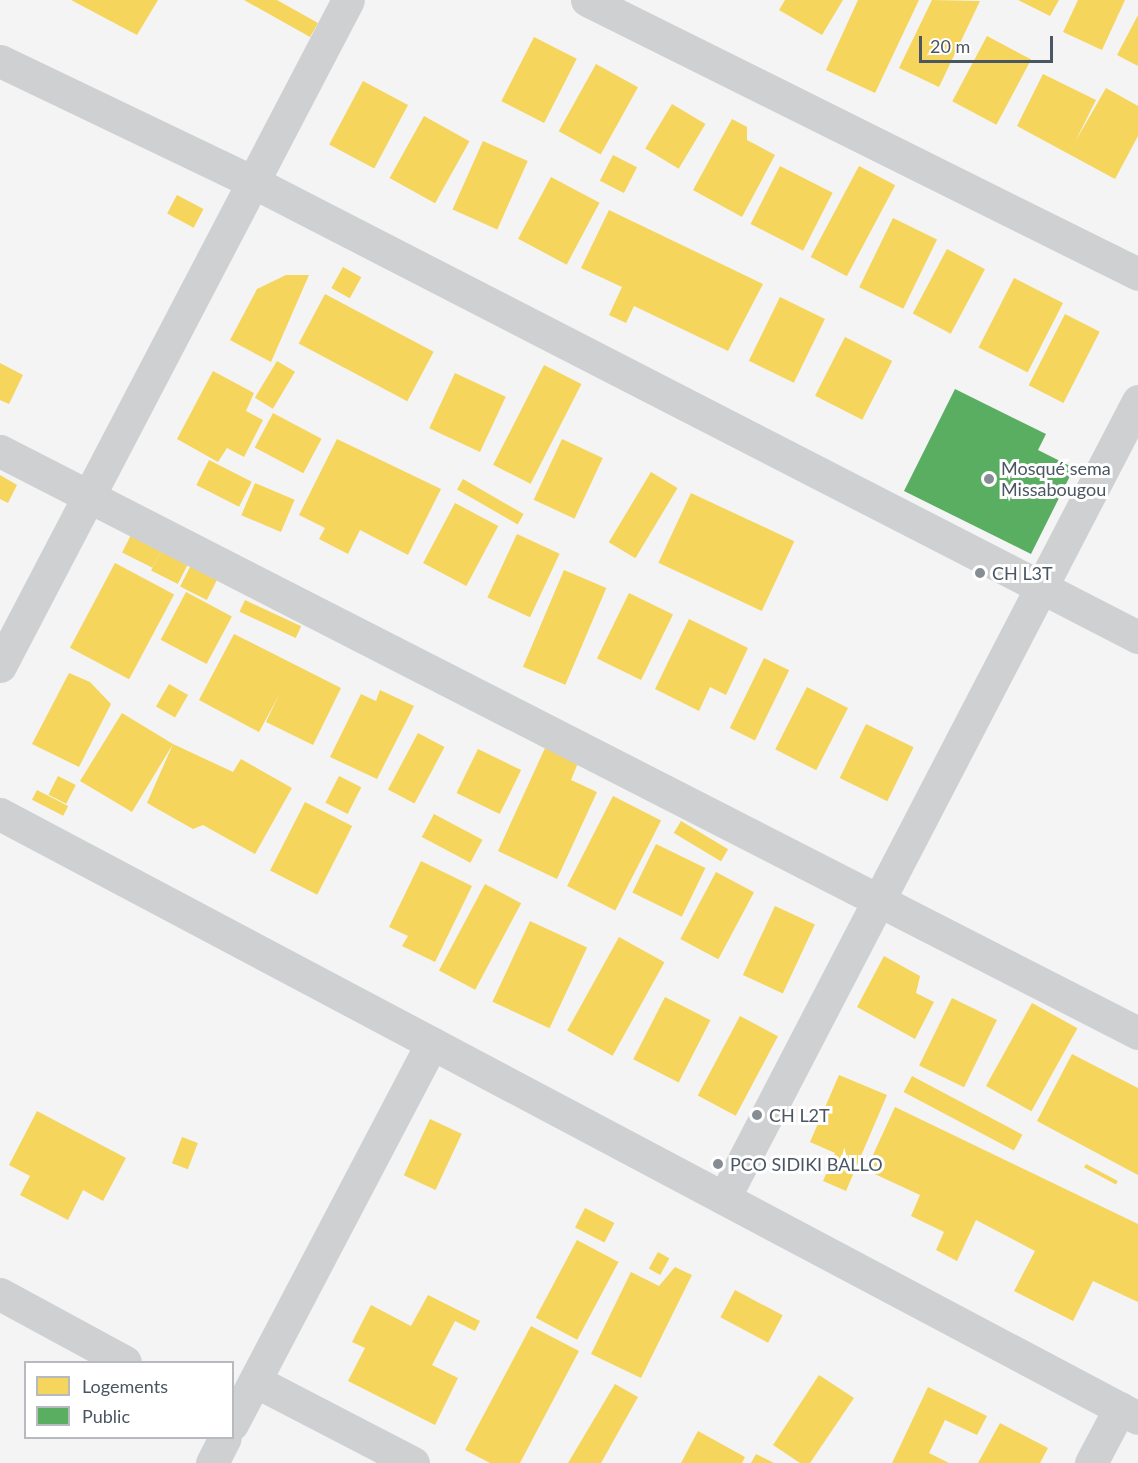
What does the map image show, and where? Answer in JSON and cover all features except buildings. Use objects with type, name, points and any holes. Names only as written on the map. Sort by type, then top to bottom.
[{"type":"street","points":[[0,666],[348,0]]},
{"type":"street","points":[[587,0],[1138,274]]},
{"type":"street","points":[[0,61],[253,182],[1138,637]]},
{"type":"street","points":[[724,1198],[1138,401]]},
{"type":"street","points":[[0,451],[1138,1033]]},
{"type":"street","points":[[0,814],[1129,1413],[1091,1463]]},
{"type":"street","points":[[234,1420],[432,1043]]},
{"type":"street","points":[[0,1294],[123,1361]]},
{"type":"street","points":[[255,1381],[413,1463]]},
{"type":"street","points":[[212,1463],[224,1439]]},
{"type":"place","name":"Mosqué sema Missabougou","points":[[989,479]]},
{"type":"place","name":"CH L3T","points":[[980,573]]},
{"type":"place","name":"CH L2T","points":[[757,1115]]},
{"type":"place","name":"PCO SIDIKI BALLO","points":[[718,1164]]}]
